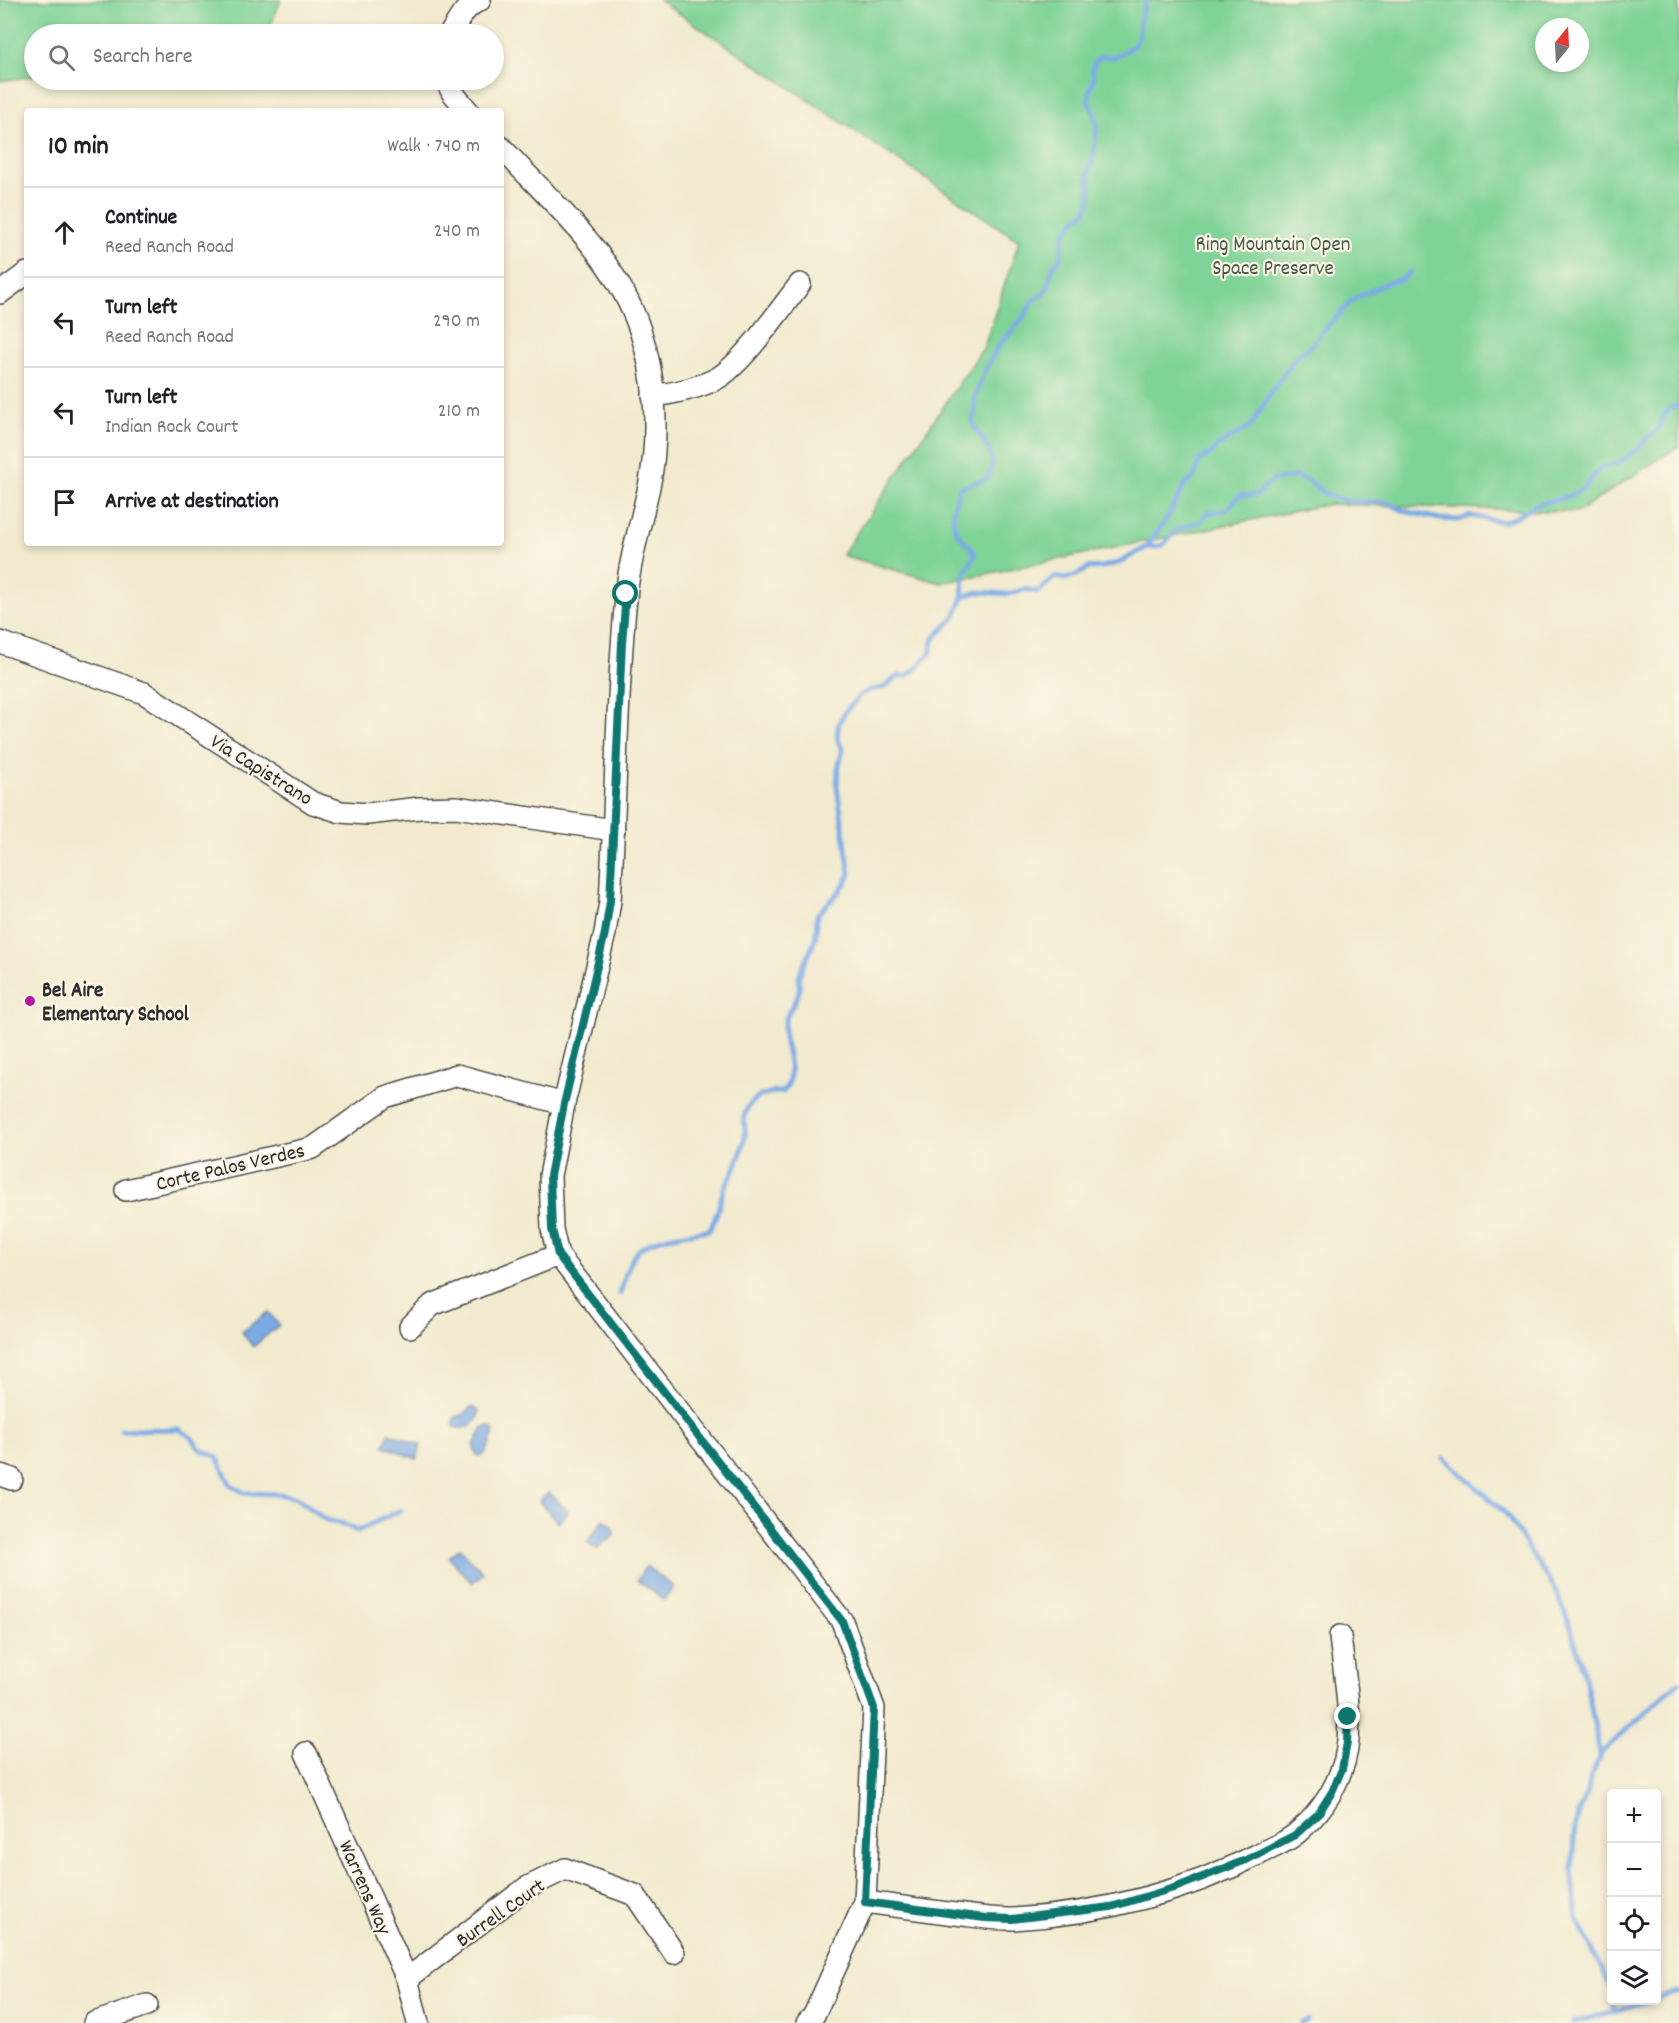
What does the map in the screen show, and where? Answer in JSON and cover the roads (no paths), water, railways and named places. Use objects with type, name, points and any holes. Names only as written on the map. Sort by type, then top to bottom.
[{"type":"street","points":[[456,24],[460,16],[480,0]]},
{"type":"street","points":[[451,90],[465,108]]},
{"type":"street","points":[[504,150],[597,250],[613,273],[640,329],[648,360],[653,396],[655,444],[625,604],[610,901],[605,933],[564,1104],[550,1176],[552,1229],[558,1255],[842,1621],[874,1708],[865,1902],[814,2015],[807,2023]]},
{"type":"street","points":[[0,293],[24,275]]},
{"type":"street","points":[[653,396],[684,392],[718,378],[736,363],[800,284]]},
{"type":"street","name":"Via Capistrano","points":[[0,642],[144,693],[313,803],[341,812],[367,814],[420,808],[456,807],[614,830]]},
{"type":"street","name":"Corte Palos Verdes","points":[[126,1190],[313,1148],[386,1097],[457,1075],[564,1104]]},
{"type":"street","points":[[410,1327],[432,1305],[558,1255]]},
{"type":"street","points":[[865,1902],[985,1918],[1012,1919],[1111,1907],[1177,1887],[1246,1860],[1295,1835],[1318,1814],[1332,1792],[1342,1769],[1347,1743],[1348,1717],[1340,1636]]},
{"type":"street","name":"Warrens Way","points":[[306,1753],[407,1979],[418,2023]]},
{"type":"street","name":"Burrell Court","points":[[407,1979],[526,1888],[565,1869],[635,1895],[674,1953]]},
{"type":"street","points":[[94,2023],[147,2005]]},
{"type":"water","points":[[268,1312],[279,1325],[253,1347],[242,1332]]},
{"type":"water","points":[[471,1407],[479,1411],[475,1422],[461,1428],[453,1425],[455,1417],[464,1414]]},
{"type":"water","points":[[489,1426],[494,1431],[492,1437],[485,1454],[478,1456],[474,1445],[483,1427]]},
{"type":"water","points":[[389,1433],[421,1445],[417,1459],[384,1446]]},
{"type":"water","points":[[549,1492],[568,1512],[558,1522],[539,1501]]},
{"type":"water","points":[[604,1519],[613,1526],[614,1534],[610,1540],[605,1540],[597,1549],[587,1542]]},
{"type":"water","points":[[460,1548],[483,1573],[472,1583],[449,1557]]},
{"type":"water","points":[[646,1566],[674,1587],[664,1600],[637,1580]]},
{"type":"waterway","points":[[620,1294],[630,1263],[641,1248],[669,1237],[709,1230],[741,1151],[745,1136],[744,1116],[748,1107],[760,1096],[783,1092],[788,1084],[790,1068],[784,1033],[785,1020],[798,995],[800,972],[814,943],[817,915],[840,891],[850,874],[837,787],[838,769],[843,749],[837,735],[839,723],[845,712],[861,694],[883,688],[898,676],[907,676],[918,667],[930,653],[934,638],[954,618],[962,600],[964,574],[975,555],[955,527],[953,516],[955,504],[959,488],[988,478],[992,462],[989,449],[972,422],[975,412],[974,400],[984,372],[998,347],[1024,317],[1033,300],[1044,293],[1049,285],[1053,267],[1060,259],[1065,233],[1085,212],[1091,198],[1088,175],[1093,159],[1097,126],[1088,101],[1094,78],[1092,70],[1095,61],[1103,56],[1115,57],[1134,46],[1139,36],[1140,19],[1147,0]]},
{"type":"waterway","points":[[963,597],[977,592],[1009,594],[1024,589],[1038,592],[1055,577],[1065,579],[1088,568],[1118,563],[1147,547],[1167,518],[1186,483],[1194,478],[1199,460],[1251,426],[1273,389],[1297,356],[1311,346],[1355,298],[1389,282],[1403,279],[1411,271]]},
{"type":"waterway","points":[[1147,547],[1164,544],[1174,532],[1202,521],[1206,513],[1226,510],[1240,495],[1259,494],[1266,485],[1274,480],[1296,476],[1310,482],[1325,494],[1346,501],[1387,502],[1404,511],[1440,519],[1459,520],[1471,516],[1503,522],[1520,515],[1533,506],[1569,496],[1583,489],[1600,468],[1618,463],[1638,449],[1659,429],[1663,416],[1671,407],[1679,406]]},
{"type":"waterway","points":[[121,1430],[179,1429],[192,1438],[200,1449],[217,1457],[230,1484],[244,1493],[279,1494],[297,1498],[326,1520],[343,1524],[357,1531],[401,1510]]},
{"type":"waterway","points":[[1444,1458],[1507,1515],[1556,1591],[1572,1631],[1586,1682],[1600,1754]]},
{"type":"waterway","points":[[1607,1980],[1577,1919],[1572,1867],[1575,1825],[1600,1754],[1679,1682]]},
{"type":"waterway","points":[[1661,1997],[1679,1992]]},
{"type":"waterway","points":[[1615,2005],[1616,2012]]},
{"type":"waterway","points":[[1573,2023],[1635,2005]]},
{"type":"waterway","points":[[1301,2023],[1307,2020]]},
{"type":"place","name":"Bel Aire Elementary School","points":[[30,1001]]},
{"type":"park label","name":"Ring Mountain Open Space Preserve","points":[[1273,255]]}]
